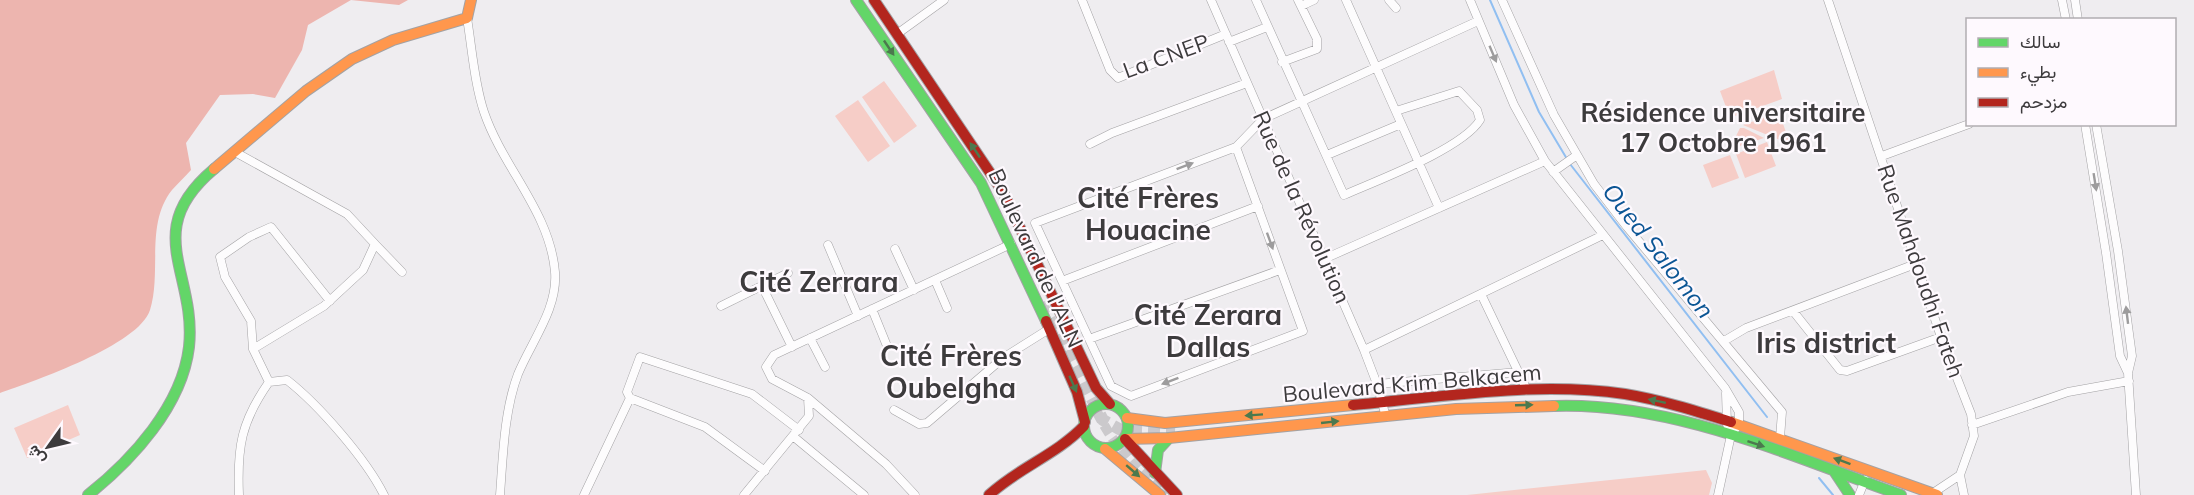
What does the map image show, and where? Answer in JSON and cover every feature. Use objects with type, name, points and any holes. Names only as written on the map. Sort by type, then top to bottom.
[{"type":"main road","points":[[88,495],[115,473],[136,451],[171,398],[188,351],[190,330],[176,240],[176,218],[183,201],[235,152],[322,79],[353,58],[380,45],[467,18],[471,0]]},
{"type":"main road","name":"Boulevard de l'ALN","points":[[856,0],[981,183],[1011,244],[1077,392],[1084,424]]},
{"type":"main road","name":"Boulevard de l'ALN","points":[[874,0],[1003,192],[1096,388],[1110,404]]},
{"type":"main road","name":"Boulevard Krim Belkacem","points":[[1127,418],[1165,423],[1527,390],[1623,394],[1662,401],[1727,420],[1935,494]]},
{"type":"main road","points":[[1067,445],[1094,408],[1110,404],[1120,409],[1127,418],[1129,426],[1125,439],[1116,447],[1105,449]]},
{"type":"main road","name":"Boulevard Krim Belkacem","points":[[1125,439],[1169,438],[1510,406],[1575,405],[1674,418],[1731,435],[1863,481],[1879,492],[1901,495]]},
{"type":"main road","points":[[1084,424],[1086,435],[1092,443]]},
{"type":"main road","points":[[1155,473],[1158,450],[1169,438]]},
{"type":"main road","points":[[1125,439],[1177,495]]},
{"type":"main road","points":[[988,495],[1002,484],[1075,442],[1092,443],[1105,449],[1160,495]]},
{"type":"main road","points":[[1834,471],[1850,495]]},
{"type":"street","points":[[897,33],[944,0]]},
{"type":"street","name":"La CNEP","points":[[1083,0],[1110,70],[1118,78],[1226,34]]},
{"type":"street","name":"Rue de la Révolution","points":[[1211,0],[1364,350],[1383,402],[1386,417]]},
{"type":"street","points":[[1256,0],[1300,102],[1344,195],[1419,162],[1474,129],[1480,120],[1477,110],[1459,91],[1396,111]]},
{"type":"street","points":[[1282,62],[1317,49],[1317,39],[1300,3],[1314,0]]},
{"type":"street","points":[[1346,0],[1439,208]]},
{"type":"street","points":[[1389,0],[1396,9]]},
{"type":"street","points":[[1470,0],[1514,105],[1545,161],[1556,170],[1603,235],[1725,388],[1739,412],[1739,424],[1731,435],[1718,495]]},
{"type":"street","points":[[1502,0],[1554,115],[1576,156],[1627,227],[1782,412],[1780,438]]},
{"type":"street","name":"Rue Mahdoudhi Fateh","points":[[1828,0],[1941,337],[1971,414],[1974,436],[1960,475]]},
{"type":"street","points":[[2062,0],[2066,18]]},
{"type":"street","points":[[2075,0],[2078,18]]},
{"type":"street","points":[[467,18],[483,111],[507,162],[537,210],[552,246],[555,275],[551,303],[518,375],[508,413],[500,495]]},
{"type":"street","points":[[1020,228],[1236,147],[1263,119],[1478,21]]},
{"type":"street","points":[[1229,42],[1267,27]]},
{"type":"street","points":[[1090,144],[1112,133],[1247,83]]},
{"type":"street","points":[[1327,155],[1401,124]]},
{"type":"street","points":[[1882,156],[1966,125]]},
{"type":"street","points":[[2085,126],[2120,356],[2128,377],[2136,495]]},
{"type":"street","points":[[2096,126],[2126,310],[2132,361],[2128,377]]},
{"type":"street","points":[[1035,223],[1111,386],[1131,396],[1303,331],[1236,147]]},
{"type":"street","points":[[235,152],[347,214],[402,272]]},
{"type":"street","points":[[1556,170],[1576,156]]},
{"type":"street","points":[[1324,259],[1545,161]]},
{"type":"street","points":[[1062,282],[1258,206]]},
{"type":"street","points":[[269,382],[253,349],[251,321],[225,277],[220,257],[249,237],[271,227],[330,301]]},
{"type":"street","points":[[1364,350],[1603,235]]},
{"type":"street","points":[[253,349],[330,301],[363,270],[375,244]]},
{"type":"street","points":[[915,495],[886,464],[808,398],[772,379],[766,367],[774,355],[1011,244]]},
{"type":"street","points":[[828,245],[858,316]]},
{"type":"street","points":[[895,249],[914,290]]},
{"type":"street","points":[[1724,341],[1746,328],[1918,263]]},
{"type":"street","points":[[1089,339],[1281,270]]},
{"type":"street","points":[[721,306],[788,273]]},
{"type":"street","points":[[935,280],[947,308]]},
{"type":"street","points":[[762,286],[792,346]]},
{"type":"street","points":[[1480,294],[1527,390]]},
{"type":"street","points":[[872,309],[887,346]]},
{"type":"street","points":[[1793,311],[1840,370],[1847,370],[1941,337]]},
{"type":"street","points":[[894,410],[920,424],[927,423],[1004,358],[1049,329]]},
{"type":"street","points":[[810,338],[825,367]]},
{"type":"street","points":[[765,471],[705,427],[630,398],[627,392],[640,357],[752,394],[864,495]]},
{"type":"street","points":[[1377,384],[1519,372]]},
{"type":"street","points":[[1972,425],[2068,392],[2128,377]]},
{"type":"street","points":[[239,495],[239,449],[251,409],[269,382],[287,380],[303,393],[359,458],[384,495]]},
{"type":"street","points":[[1725,388],[1727,420],[1731,435]]},
{"type":"street","points":[[584,495],[630,398]]},
{"type":"street","points":[[744,495],[809,416],[808,398]]},
{"type":"street","points":[[1860,495],[1863,481],[1872,472]]},
{"type":"street","points":[[1935,494],[1960,475],[1964,495]]},
{"type":"shaded area","points":[[0,0],[351,0],[308,25],[302,50],[275,98],[253,94],[220,95],[186,143],[191,170],[172,190],[159,218],[156,233],[153,295],[150,310],[142,323],[127,336],[84,360],[0,393]]},
{"type":"shaded area","points":[[351,0],[408,0],[399,5]]},
{"type":"shaded area","points":[[1774,70],[1782,99],[1735,116],[1726,107],[1720,91]]},
{"type":"shaded area","points":[[884,81],[917,126],[894,143],[862,97]]},
{"type":"shaded area","points":[[858,100],[890,146],[868,162],[835,116]]},
{"type":"shaded area","points":[[1779,112],[1790,144],[1743,125]]},
{"type":"shaded area","points":[[1740,128],[1764,138],[1731,149],[1730,144]]},
{"type":"shaded area","points":[[1767,142],[1776,166],[1745,178],[1736,154]]},
{"type":"shaded area","points":[[1730,155],[1739,178],[1712,188],[1703,165]]},
{"type":"shaded area","points":[[68,405],[80,435],[27,458],[14,428]]},
{"type":"shaded area","points":[[1706,470],[1712,483],[1709,495],[1467,495]]},
{"type":"waterway","name":"Oued Salomon","points":[[1490,0],[1539,112],[1567,159]]},
{"type":"waterway","name":"Oued Salomon","points":[[1570,164],[1767,417]]},
{"type":"waterway","name":"Oued Salomon","points":[[1819,478],[1833,495]]},
{"type":"tunnel","points":[[1041,303],[1103,420],[1121,430],[1175,432]]},
{"type":"tunnel","points":[[1097,412],[1127,457],[1166,495]]},
{"type":"traffic: fast","points":[[856,0],[981,183],[1046,321]]},
{"type":"traffic: fast","points":[[88,495],[137,448],[166,411],[176,390],[189,347],[189,321],[177,254],[176,233],[180,213],[192,191],[214,169]]},
{"type":"traffic: fast","points":[[1106,404],[1114,405],[1122,410],[1127,418],[1128,426],[1127,434],[1122,442],[1114,447],[1106,448],[1098,447],[1090,442],[1085,434],[1084,426],[1085,418],[1090,410],[1098,405],[1106,404]]},
{"type":"traffic: fast","points":[[1554,406],[1599,407],[1687,422],[1731,434],[1901,495]]},
{"type":"traffic: fast","points":[[1155,473],[1158,450],[1169,438]]},
{"type":"traffic: fast","points":[[1834,471],[1850,495]]},
{"type":"traffic: slow","points":[[214,169],[306,91],[352,59],[393,40],[467,18],[471,0]]},
{"type":"traffic: slow","points":[[1127,418],[1165,423],[1353,405]]},
{"type":"traffic: slow","points":[[1125,439],[1169,438],[1456,409],[1554,406]]},
{"type":"traffic: slow","points":[[1731,422],[1937,495]]},
{"type":"traffic: slow","points":[[1105,449],[1160,495]]},
{"type":"traffic: jam","points":[[874,0],[1003,192],[1096,388],[1110,404]]},
{"type":"traffic: jam","points":[[1046,321],[1077,392],[1085,422]]},
{"type":"traffic: jam","points":[[1353,405],[1489,392],[1591,390],[1652,399],[1731,422]]},
{"type":"traffic: jam","points":[[989,495],[1000,485],[1061,445],[1084,426]]},
{"type":"traffic: jam","points":[[1125,439],[1177,495]]},
{"type":"district","name":"Résidence universitaire 17 Octobre 1961","points":[[1723,128]]},
{"type":"district","name":"Cité Frères Houacine","points":[[1148,214]]},
{"type":"district","name":"Cité Zerrara","points":[[819,282]]},
{"type":"district","name":"Cité Zerara Dallas","points":[[1208,331]]},
{"type":"district","name":"Iris district","points":[[1826,343]]},
{"type":"district","name":"Cité Frères Oubelgha","points":[[951,372]]}]
